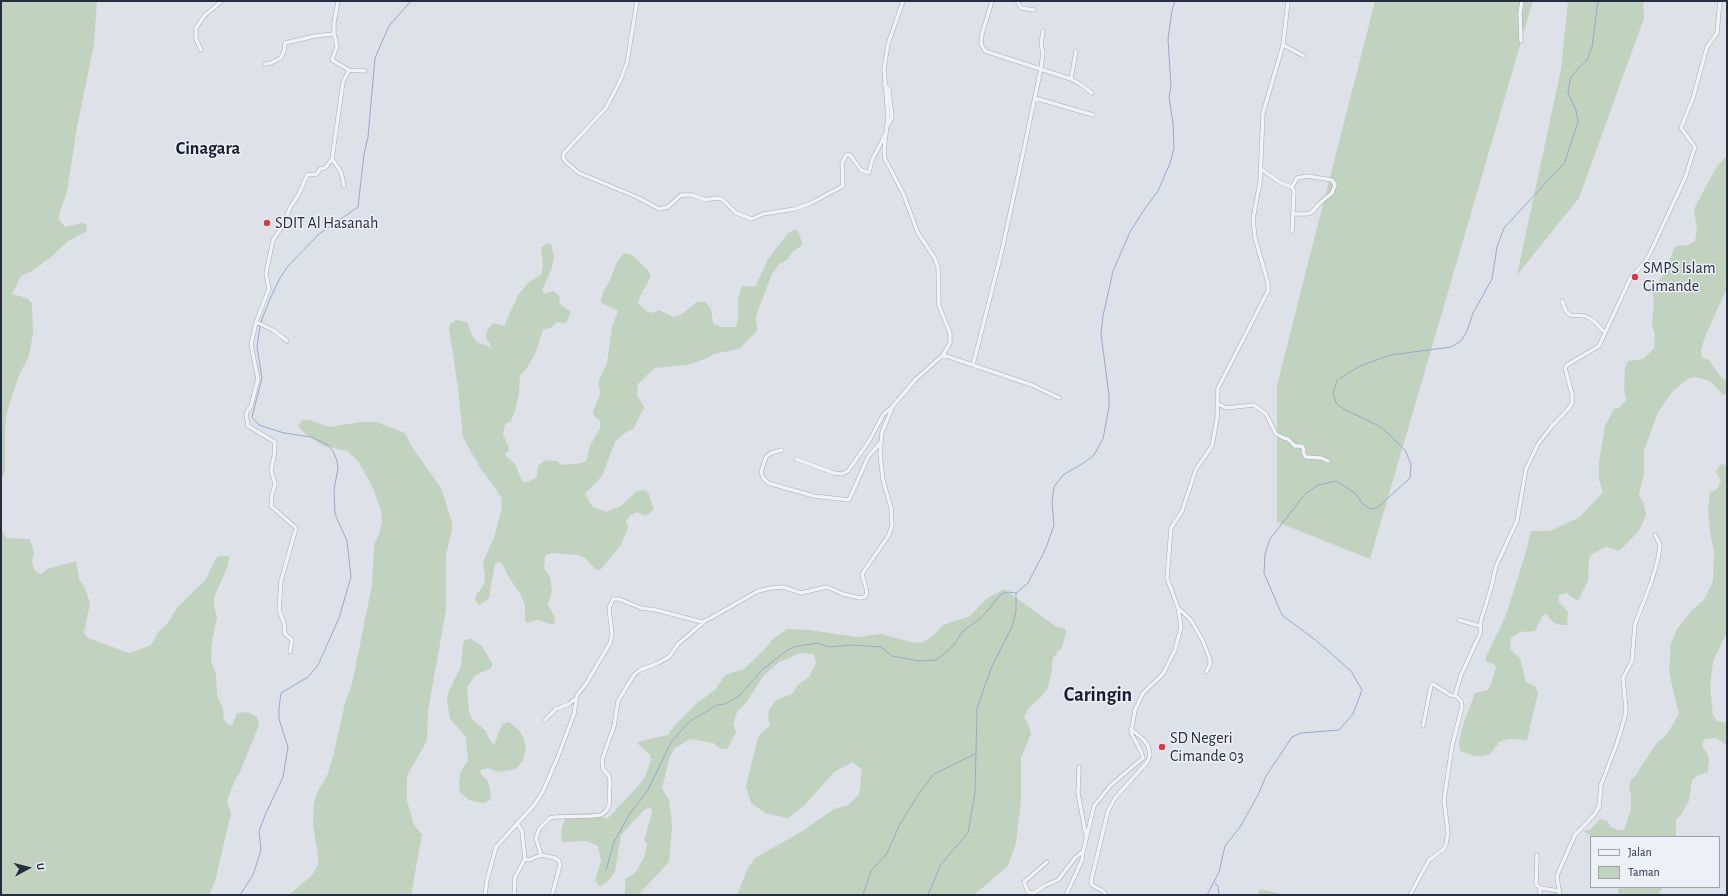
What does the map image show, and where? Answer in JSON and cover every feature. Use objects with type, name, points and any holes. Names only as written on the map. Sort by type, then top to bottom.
[{"type":"street","points":[[201,50],[196,39],[196,28],[204,16],[222,1]]},
{"type":"street","points":[[338,1],[334,23],[334,34],[337,46],[332,60],[349,70],[365,71]]},
{"type":"street","points":[[637,1],[627,63],[620,81],[606,108],[564,153],[564,158],[570,167],[579,173],[639,198],[659,209],[668,207],[681,195],[692,195],[706,200],[714,198],[722,199],[736,213],[752,218],[764,214],[795,209],[811,203],[843,186],[842,164],[846,155],[850,155],[861,170],[869,173],[872,160],[886,133]]},
{"type":"street","points":[[796,459],[826,471],[845,473],[851,468],[869,442],[883,414],[893,406],[910,385],[943,355],[949,346],[951,336],[939,306],[938,267],[934,257],[918,233],[903,193],[885,159],[884,144],[887,126],[884,69],[888,44],[903,1]]},
{"type":"street","points":[[992,1],[982,34],[982,48],[985,51],[1071,79],[1092,94]]},
{"type":"street","points":[[1017,1],[1021,8],[1034,10]]},
{"type":"street","points":[[1066,895],[1082,860],[1094,806],[1104,792],[1143,758],[1141,751],[1132,736],[1131,729],[1135,710],[1143,693],[1163,674],[1175,650],[1181,627],[1178,608],[1167,578],[1170,534],[1173,522],[1182,511],[1196,470],[1212,446],[1216,424],[1218,388],[1251,326],[1269,288],[1254,229],[1254,210],[1261,169],[1263,113],[1283,45],[1288,1]]},
{"type":"street","points":[[1521,41],[1520,13],[1522,1]]},
{"type":"street","points":[[1455,696],[1461,675],[1480,634],[1480,626],[1496,566],[1517,521],[1523,479],[1531,456],[1545,434],[1569,408],[1572,402],[1572,394],[1565,368],[1577,359],[1596,350],[1602,343],[1605,333],[1630,279],[1649,256],[1685,178],[1695,147],[1681,128],[1692,103],[1707,47],[1718,33],[1720,1]]},
{"type":"street","points":[[973,365],[1002,250],[1035,98],[1043,52],[1041,45],[1043,31]]},
{"type":"street","points":[[265,64],[281,58],[285,43],[315,36],[334,34]]},
{"type":"street","points":[[1283,45],[1304,56]]},
{"type":"street","points":[[1071,79],[1076,51]]},
{"type":"street","points":[[290,652],[292,640],[284,634],[284,623],[279,610],[281,581],[296,528],[271,506],[275,484],[271,470],[275,442],[248,426],[246,413],[251,406],[258,379],[252,345],[256,322],[270,289],[266,273],[273,240],[283,225],[290,208],[300,194],[307,175],[317,174],[320,169],[325,168],[332,160],[343,82],[349,70]]},
{"type":"street","points":[[1035,98],[1093,115]]},
{"type":"street","points":[[332,160],[341,172],[344,186]]},
{"type":"street","points":[[1261,169],[1281,183],[1292,187]]},
{"type":"street","points":[[1292,232],[1294,191],[1292,187],[1297,178],[1308,176],[1332,180],[1335,185],[1332,193],[1311,213],[1293,214]]},
{"type":"street","points":[[1562,302],[1566,311],[1570,315],[1589,318],[1605,333]]},
{"type":"street","points":[[256,322],[265,326],[287,341]]},
{"type":"street","points":[[943,355],[1032,385],[1059,398]]},
{"type":"street","points":[[1217,403],[1226,408],[1254,405],[1266,414],[1276,434],[1288,439],[1296,446],[1303,447],[1306,457],[1321,458],[1328,461]]},
{"type":"street","points":[[541,855],[536,838],[539,829],[550,818],[561,816],[601,815],[609,806],[609,776],[602,764],[602,760],[614,726],[618,701],[634,675],[640,670],[669,657],[678,644],[705,622],[758,591],[783,587],[801,593],[827,587],[843,594],[860,598],[865,597],[867,593],[862,574],[889,535],[892,525],[891,508],[883,480],[880,443],[882,432],[893,406]]},
{"type":"street","points":[[782,450],[771,453],[766,457],[761,472],[763,478],[768,483],[814,496],[849,500],[868,457],[880,443]]},
{"type":"street","points":[[1537,855],[1536,884],[1540,888],[1559,893],[1557,878],[1558,873],[1575,835],[1594,815],[1599,807],[1601,785],[1618,743],[1626,710],[1623,678],[1632,661],[1635,624],[1651,583],[1658,559],[1660,545],[1656,535]]},
{"type":"street","points":[[545,720],[556,709],[569,704],[575,699],[586,684],[610,643],[612,634],[609,608],[613,599],[619,599],[641,608],[656,610],[705,622]]},
{"type":"street","points":[[1178,608],[1191,620],[1203,641],[1210,660],[1210,666],[1206,672]]},
{"type":"street","points":[[1458,620],[1480,626]]},
{"type":"street","points":[[1410,895],[1429,860],[1444,849],[1446,844],[1448,833],[1444,800],[1452,746],[1462,707],[1461,701],[1434,684],[1431,686],[1423,726]]},
{"type":"street","points":[[485,895],[487,880],[496,847],[535,804],[546,785],[574,714],[575,699]]},
{"type":"street","points":[[1106,895],[1103,890],[1092,885],[1091,881],[1108,811],[1115,798],[1148,761],[1150,755],[1148,746],[1144,740],[1131,729]]},
{"type":"street","points":[[1079,768],[1078,793],[1086,837]]},
{"type":"street","points":[[514,895],[515,877],[525,859],[522,831],[517,823]]},
{"type":"street","points":[[1047,862],[1024,882],[1028,892],[1034,893],[1044,886],[1058,880],[1075,858],[1083,852]]},
{"type":"street","points":[[525,859],[532,860],[541,855],[555,858],[559,862],[560,866],[552,895]]},
{"type":"street","points":[[1540,888],[1540,895]]},
{"type":"green space","points":[[1,1],[97,1],[94,44],[77,127],[67,192],[60,211],[59,219],[65,227],[82,223],[86,224],[87,231],[68,241],[51,257],[32,271],[21,276],[12,294],[27,298],[32,303],[33,334],[29,356],[19,375],[7,412],[5,428],[5,471],[1,481]]},
{"type":"green space","points":[[1375,1],[1533,1],[1370,559],[1277,522],[1277,385]]},
{"type":"green space","points":[[1568,1],[1643,1],[1644,18],[1579,198],[1517,275],[1561,69]]},
{"type":"green space","points":[[1727,156],[1727,277],[1725,281],[1727,288],[1705,337],[1701,350],[1702,358],[1709,360],[1721,377],[1727,381],[1727,394],[1723,395],[1710,381],[1696,377],[1689,378],[1672,392],[1658,412],[1644,451],[1644,472],[1639,495],[1644,504],[1646,515],[1639,531],[1619,551],[1606,547],[1592,554],[1589,558],[1588,581],[1578,601],[1566,593],[1559,595],[1559,602],[1568,612],[1567,625],[1560,625],[1553,622],[1546,614],[1543,615],[1535,631],[1520,632],[1511,638],[1510,649],[1520,658],[1526,682],[1535,686],[1538,693],[1527,740],[1509,739],[1499,742],[1490,754],[1483,756],[1475,756],[1460,751],[1459,743],[1462,728],[1475,693],[1488,690],[1490,687],[1496,667],[1494,664],[1487,662],[1485,659],[1506,615],[1531,531],[1550,531],[1580,517],[1603,492],[1599,480],[1599,462],[1605,426],[1614,409],[1619,408],[1626,400],[1624,387],[1625,368],[1628,361],[1643,359],[1654,348],[1655,336],[1652,325],[1654,302],[1652,291],[1664,273],[1676,246],[1689,245],[1695,241],[1697,230],[1694,209],[1717,166]]},
{"type":"green space","points":[[793,230],[796,230],[799,233],[802,243],[801,246],[792,252],[787,260],[779,264],[772,274],[756,316],[757,330],[755,333],[739,349],[714,354],[708,358],[687,365],[655,368],[652,370],[638,384],[637,395],[644,407],[634,428],[623,434],[615,442],[602,476],[585,494],[592,506],[606,512],[621,506],[637,491],[644,490],[648,492],[654,510],[645,516],[637,512],[630,515],[626,521],[628,528],[621,545],[600,570],[595,569],[585,558],[579,555],[551,553],[545,556],[544,568],[550,577],[552,591],[548,605],[555,617],[554,625],[538,620],[527,623],[525,620],[525,605],[502,563],[498,562],[495,564],[489,598],[480,605],[477,603],[475,599],[476,596],[484,584],[485,576],[483,562],[495,535],[502,507],[501,497],[479,466],[463,437],[458,388],[449,328],[450,324],[456,320],[467,322],[473,337],[477,342],[492,348],[486,338],[487,331],[493,323],[504,326],[518,295],[529,282],[541,275],[543,265],[541,248],[546,244],[551,244],[554,257],[552,268],[542,290],[544,294],[554,291],[560,297],[559,302],[561,305],[571,312],[566,323],[557,322],[551,328],[543,329],[535,354],[527,368],[520,376],[516,407],[511,421],[505,424],[503,435],[509,447],[509,451],[506,453],[506,456],[515,464],[522,481],[528,482],[537,477],[538,466],[546,460],[557,461],[563,465],[582,463],[587,460],[589,448],[600,428],[600,421],[594,416],[593,412],[601,392],[599,388],[599,380],[607,363],[612,327],[618,311],[602,303],[601,300],[603,292],[609,282],[617,262],[624,253],[632,255],[648,270],[651,277],[640,296],[638,303],[646,311],[653,313],[659,310],[674,317],[681,315],[697,302],[706,302],[711,309],[713,323],[721,327],[736,327],[738,319],[738,299],[742,286],[755,287],[767,261],[787,234]]},
{"type":"green space","points":[[302,420],[309,420],[330,427],[361,422],[377,422],[405,433],[412,447],[441,488],[452,522],[452,529],[446,556],[446,610],[428,711],[427,741],[407,778],[407,801],[414,825],[422,835],[411,895],[289,895],[312,875],[318,865],[313,823],[314,801],[327,776],[334,753],[345,703],[352,684],[372,585],[374,545],[382,522],[381,511],[372,486],[358,461],[347,451],[324,446],[305,434],[298,426]]},
{"type":"green space","points":[[1721,464],[1727,465],[1727,632],[1713,662],[1710,685],[1713,715],[1717,721],[1727,723],[1727,745],[1716,738],[1705,739],[1702,745],[1709,757],[1708,772],[1698,775],[1692,780],[1689,801],[1681,815],[1676,819],[1676,836],[1591,836],[1583,831],[1590,830],[1600,819],[1607,821],[1611,827],[1617,830],[1624,830],[1631,809],[1631,795],[1629,788],[1631,780],[1636,775],[1655,745],[1667,734],[1679,714],[1669,672],[1671,643],[1677,629],[1692,610],[1704,600],[1713,581],[1714,552],[1710,532],[1708,508],[1710,493],[1717,489],[1721,481],[1716,471]]},
{"type":"green space","points":[[1,529],[7,538],[30,539],[34,553],[32,560],[33,567],[37,573],[41,574],[47,569],[76,561],[79,579],[85,588],[90,603],[84,633],[88,638],[130,653],[151,645],[158,632],[167,624],[177,608],[206,579],[216,558],[219,556],[229,556],[228,566],[214,597],[217,618],[212,641],[211,661],[216,674],[217,695],[223,709],[224,720],[230,726],[233,723],[237,713],[248,712],[257,717],[259,725],[227,801],[231,813],[215,882],[209,895],[1,895]]},
{"type":"green space","points":[[1004,589],[1055,626],[1065,629],[1066,632],[1062,647],[1053,658],[1051,676],[1047,689],[1040,698],[1029,707],[1024,717],[1031,734],[1021,758],[1021,800],[1016,843],[1008,866],[974,895],[737,895],[747,870],[755,858],[804,830],[834,809],[848,805],[859,795],[862,770],[853,762],[834,772],[804,806],[788,818],[765,813],[751,803],[746,786],[758,737],[770,725],[768,717],[769,710],[776,700],[792,694],[798,685],[809,677],[816,663],[814,654],[801,653],[779,662],[764,675],[746,703],[738,710],[733,723],[736,732],[727,749],[721,749],[713,743],[690,739],[675,748],[670,757],[662,788],[669,800],[671,815],[672,827],[669,862],[638,895],[625,895],[625,879],[635,873],[644,858],[647,844],[644,840],[652,813],[651,807],[644,810],[621,835],[615,872],[606,883],[599,886],[595,880],[601,861],[598,846],[586,841],[561,841],[562,827],[567,814],[595,813],[607,819],[645,777],[651,760],[650,755],[637,743],[668,735],[675,725],[697,703],[716,689],[725,675],[744,669],[767,647],[772,640],[787,629],[809,630],[857,637],[881,634],[911,642],[922,643],[933,636],[943,625],[970,616],[986,599]]},
{"type":"green space","points":[[471,639],[481,645],[492,663],[492,667],[476,675],[467,687],[469,712],[472,719],[485,730],[494,745],[502,724],[509,722],[519,730],[524,739],[526,750],[523,760],[516,769],[498,772],[488,768],[481,770],[480,773],[488,781],[491,794],[490,800],[483,803],[469,800],[460,793],[460,773],[468,760],[466,737],[450,719],[447,700],[448,693],[461,666],[464,641]]},
{"type":"green space","points":[[1619,888],[1662,888],[1658,895],[1618,895]]},
{"type":"green space","points":[[1260,889],[1285,895],[1258,895]]},
{"type":"waterway","points":[[261,322],[280,278],[288,266],[319,234],[358,207],[364,154],[368,137],[375,58],[389,26],[411,1]]},
{"type":"waterway","points":[[928,895],[941,864],[968,833],[975,793],[977,708],[992,666],[1012,627],[1016,611],[1016,593],[1028,583],[1046,548],[1054,525],[1052,502],[1054,487],[1063,475],[1094,455],[1103,439],[1109,407],[1109,395],[1101,334],[1103,316],[1113,271],[1130,232],[1158,191],[1170,163],[1174,148],[1173,124],[1169,97],[1171,86],[1168,39],[1172,10],[1175,1]]},
{"type":"waterway","points":[[1207,895],[1219,872],[1225,846],[1240,827],[1258,795],[1266,776],[1292,737],[1301,733],[1339,730],[1353,714],[1362,690],[1351,671],[1318,642],[1282,615],[1264,573],[1265,554],[1270,539],[1305,494],[1318,485],[1336,481],[1355,493],[1363,504],[1371,509],[1377,508],[1410,478],[1411,464],[1405,450],[1381,427],[1344,409],[1336,403],[1333,393],[1337,380],[1360,366],[1390,355],[1451,347],[1461,341],[1467,331],[1473,313],[1492,279],[1497,247],[1504,228],[1565,162],[1578,121],[1576,110],[1568,93],[1570,79],[1587,60],[1592,47],[1598,1]]},
{"type":"waterway","points":[[240,895],[253,875],[261,850],[259,831],[283,777],[288,747],[279,719],[281,693],[308,677],[318,665],[339,618],[351,577],[347,541],[335,514],[334,490],[338,468],[333,451],[328,445],[311,437],[284,433],[259,425],[252,417],[262,378],[257,347],[260,325]]},
{"type":"waterway","points":[[606,870],[614,842],[629,815],[648,790],[671,742],[690,721],[717,705],[725,704],[739,696],[763,669],[786,651],[793,647],[817,643],[829,647],[851,645],[881,647],[892,656],[919,661],[936,660],[952,647],[963,631],[981,618],[1001,594],[1008,592],[1016,593]]},
{"type":"waterway","points":[[863,895],[871,871],[887,853],[900,824],[920,792],[934,774],[975,754]]},
{"type":"waterway","points":[[1215,883],[1218,886],[1219,895]]},
{"type":"place","name":"SDIT Al Hasanah","points":[[267,223]]},
{"type":"place","name":"SMPS Islam Cimande","points":[[1635,277]]},
{"type":"place","name":"SD Negeri Cimande 03","points":[[1162,747]]},
{"type":"district","name":"Cinagara","points":[[208,149]]},
{"type":"district","name":"Caringin","points":[[1098,695]]}]
